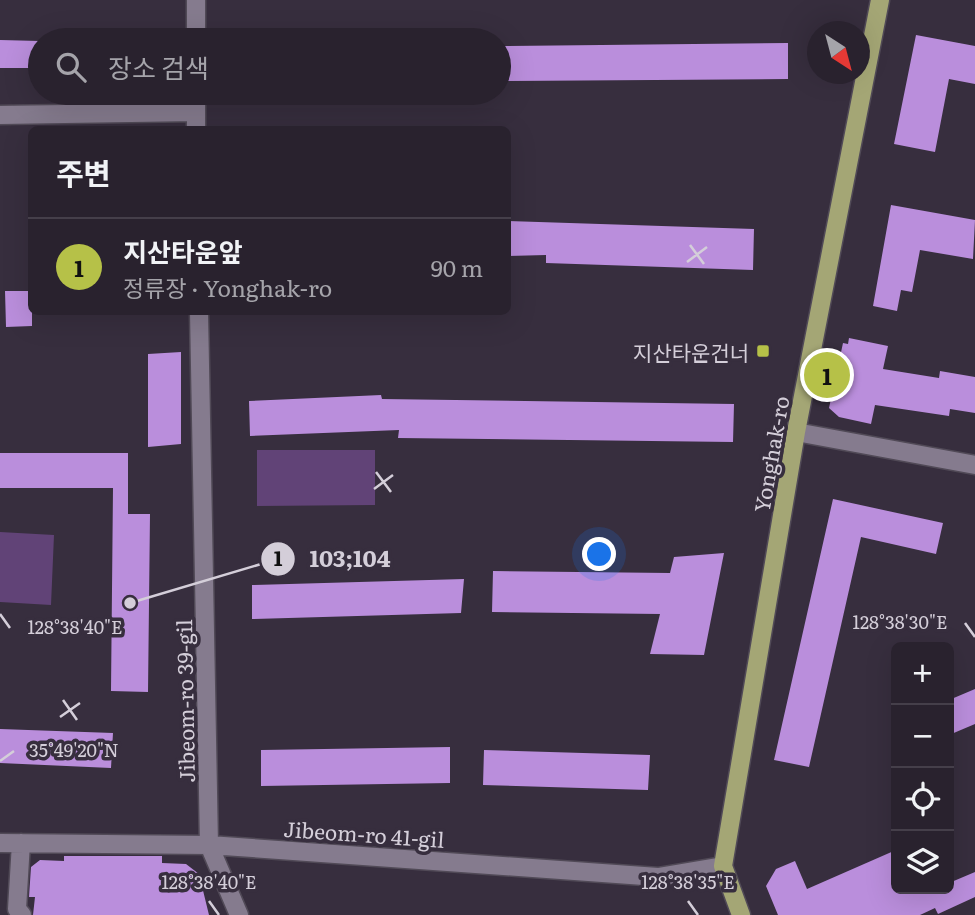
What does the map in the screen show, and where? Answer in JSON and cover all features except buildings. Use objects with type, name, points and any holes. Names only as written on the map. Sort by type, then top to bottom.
[{"type":"main road","name":"Yonghak-ro","points":[[741,915],[723,866],[796,432],[880,0]]},
{"type":"street","points":[[196,0],[196,28]]},
{"type":"street","points":[[0,115],[196,121]]},
{"type":"street","name":"Jibeom-ro 39-gil","points":[[200,315],[209,845],[239,915]]},
{"type":"street","points":[[796,432],[975,466]]},
{"type":"street","name":"Jibeom-ro 41-gil","points":[[0,843],[209,845],[658,877],[723,866]]},
{"type":"street","points":[[21,843],[17,909],[22,915]]},
{"type":"shaded area","points":[[257,450],[375,450],[375,505],[257,506]]},
{"type":"shaded area","points":[[0,532],[54,535],[51,605],[0,602]]},
{"type":"place","name":"지산타운건너","points":[[763,351]]},
{"type":"place","name":"지산타운앞","points":[[827,375]]},
{"type":"place","name":"103;104","points":[[130,603]]}]
